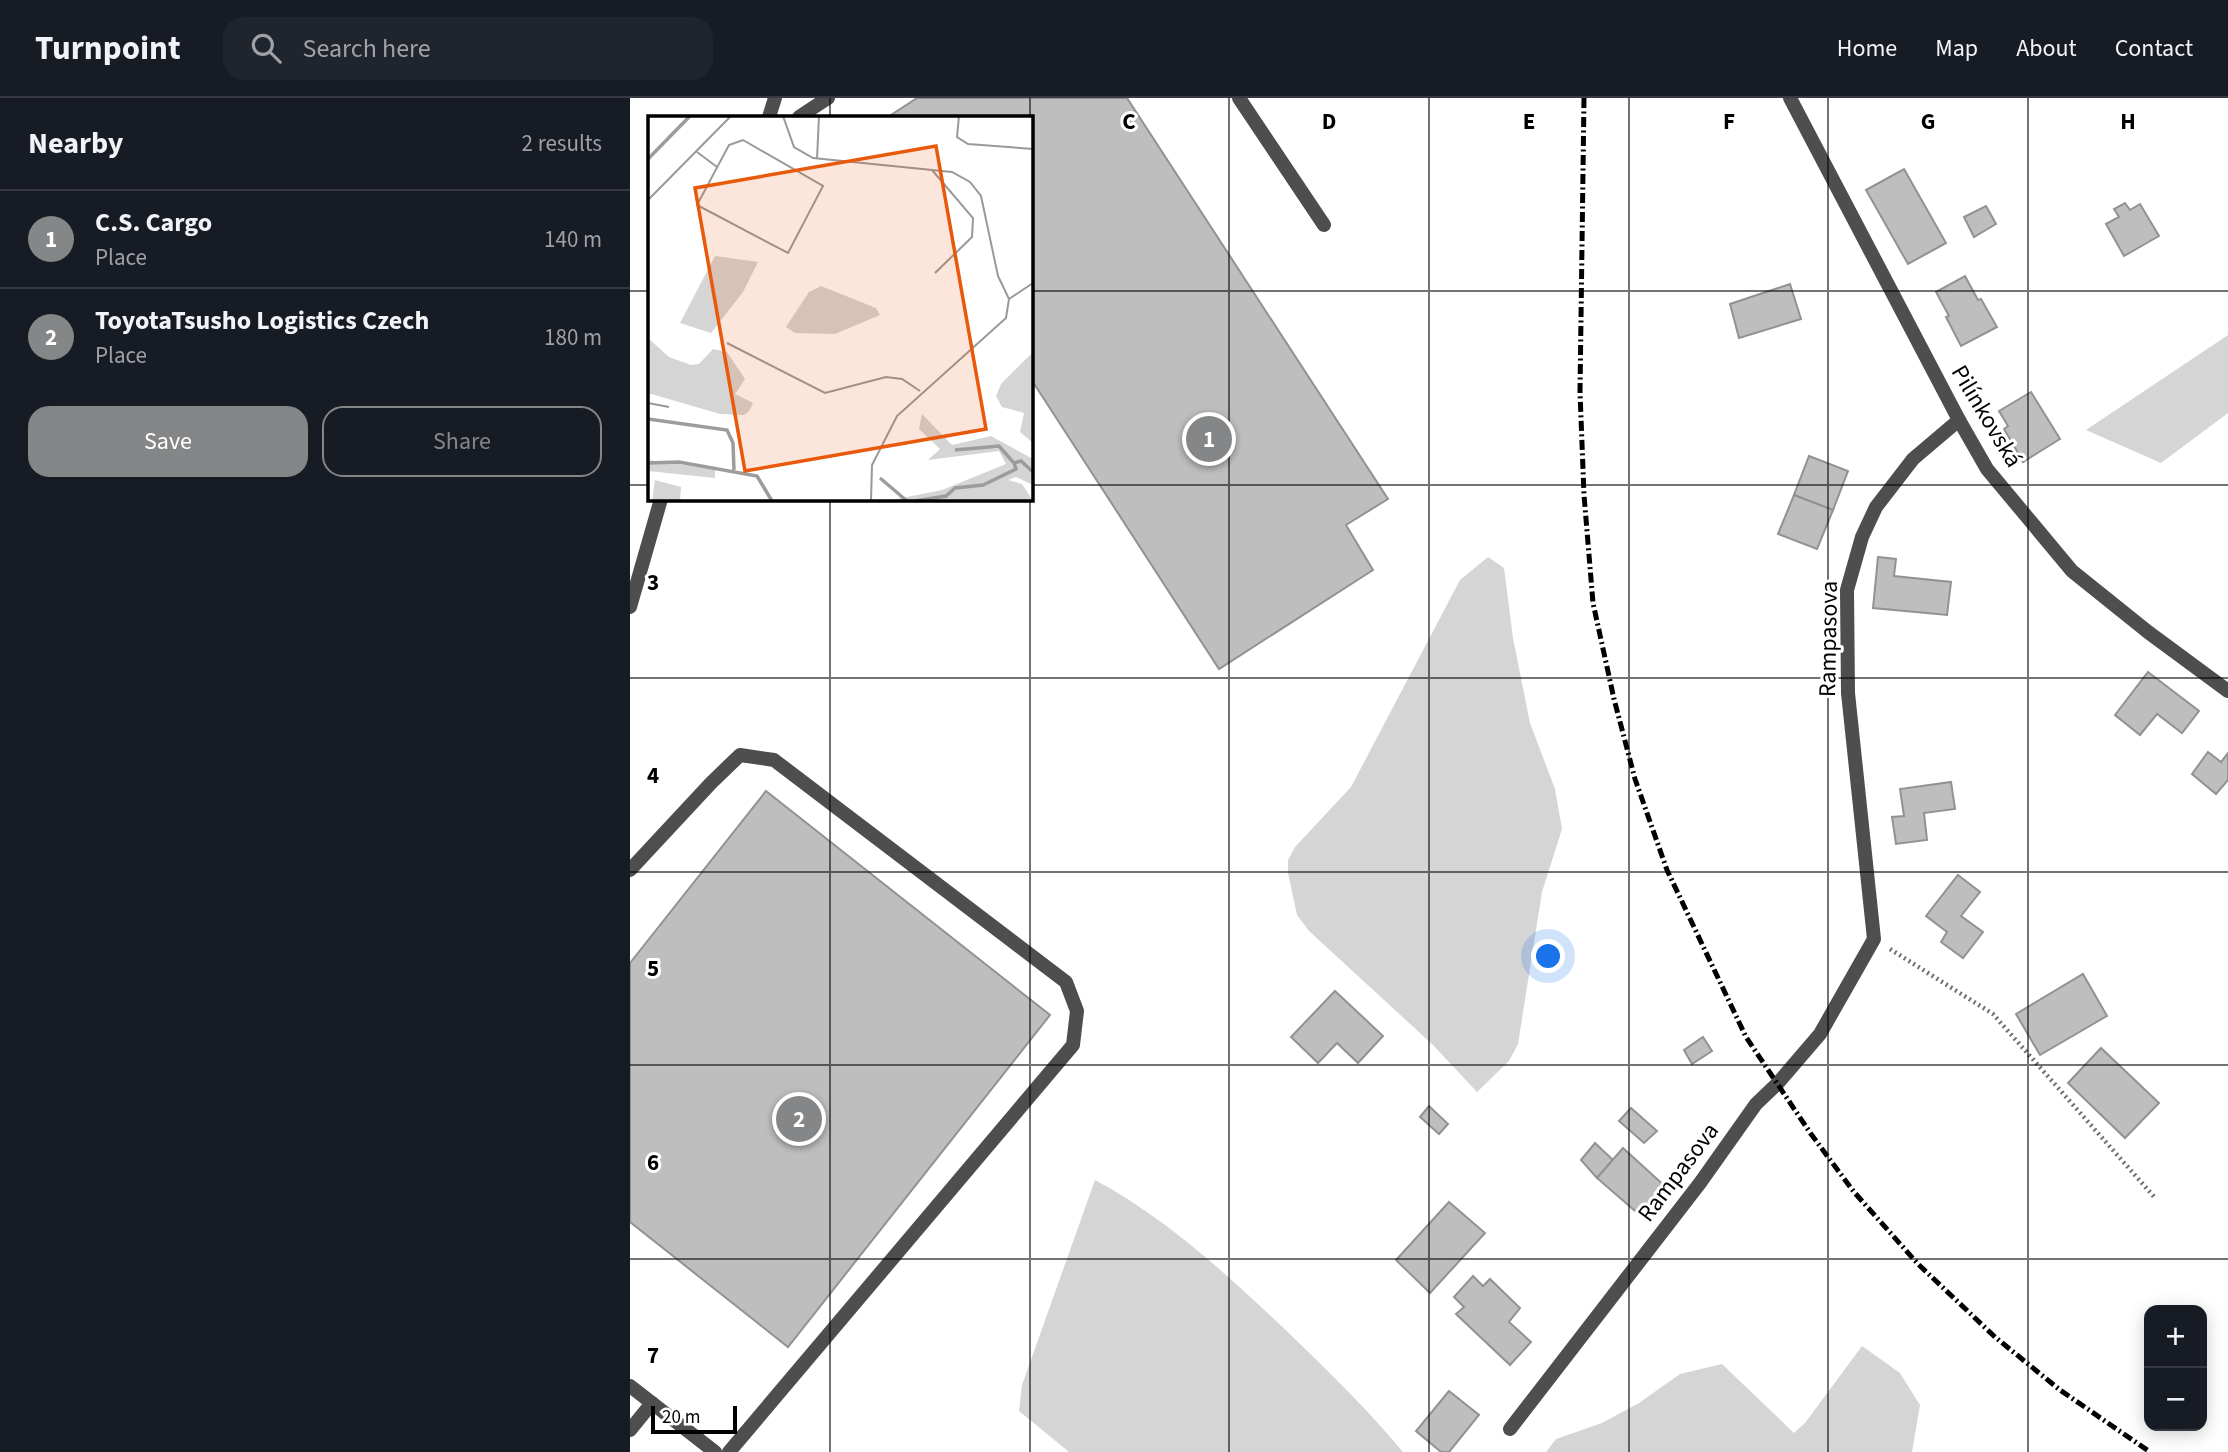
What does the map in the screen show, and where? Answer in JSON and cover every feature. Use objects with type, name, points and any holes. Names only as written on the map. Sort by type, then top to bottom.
[{"type":"street","points":[[769,116],[775,98]]},
{"type":"street","points":[[801,116],[828,98]]},
{"type":"street","points":[[1239,98],[1324,225]]},
{"type":"street","name":"Pilínkovská","points":[[1790,98],[1987,469],[2072,571],[2228,691]]},
{"type":"street","name":"Rampasova","points":[[1510,1429],[1700,1183],[1756,1104],[1820,1034],[1874,939],[1848,693],[1847,590],[1861,537],[1876,507],[1913,459],[1959,420]]},
{"type":"street","points":[[630,607],[661,500]]},
{"type":"street","points":[[630,870],[710,783],[740,755],[774,760],[1066,982],[1077,1011],[1073,1045],[729,1452]]},
{"type":"street","points":[[630,1386],[715,1452]]},
{"type":"street","points":[[630,1430],[652,1403]]},
{"type":"path","points":[[1874,939],[1993,1014],[2156,1199]]},
{"type":"shaded area","points":[[2228,335],[2228,413],[2161,463],[2086,430]]},
{"type":"shaded area","points":[[1488,557],[1504,568],[1513,638],[1530,723],[1555,789],[1562,829],[1542,892],[1518,1044],[1509,1061],[1477,1092],[1433,1045],[1309,931],[1297,915],[1288,860],[1295,847],[1351,787],[1460,580]]},
{"type":"shaded area","points":[[1095,1180],[1149,1214],[1225,1274],[1337,1381],[1403,1452],[1069,1452],[1019,1411],[1022,1385]]},
{"type":"shaded area","points":[[1862,1346],[1900,1373],[1920,1405],[1912,1452],[1546,1452],[1556,1439],[1602,1423],[1639,1403],[1680,1374],[1722,1364],[1794,1433],[1805,1423]]},
{"type":"building","points":[[917,98],[1127,98],[1388,499],[1346,525],[1373,570],[1219,669],[1032,381],[1032,116],[890,116]]},
{"type":"building","points":[[1904,169],[1946,243],[1908,264],[1866,190]]},
{"type":"building","points":[[2125,203],[2130,210],[2140,204],[2159,236],[2124,256],[2106,224],[2119,217],[2114,209]]},
{"type":"building","points":[[1986,206],[1996,224],[1974,237],[1964,217]]},
{"type":"building","points":[[1965,276],[1997,327],[1961,346],[1936,292]]},
{"type":"building","points":[[1790,284],[1801,319],[1739,338],[1730,304]]},
{"type":"building","points":[[2031,392],[2060,439],[2023,462],[2004,429],[2008,426],[1999,411]]},
{"type":"building","points":[[1809,456],[1848,471],[1833,510],[1794,495]]},
{"type":"building","points":[[1794,495],[1833,510],[1817,549],[1778,534]]},
{"type":"building","points":[[1878,557],[1896,559],[1894,576],[1951,582],[1947,615],[1873,608]]},
{"type":"building","points":[[2148,672],[2199,711],[2182,733],[2157,714],[2140,735],[2115,715]]},
{"type":"building","points":[[2208,752],[2221,762],[2228,753],[2228,780],[2216,794],[2192,774]]},
{"type":"building","points":[[1951,782],[1955,809],[1924,813],[1927,840],[1896,844],[1892,817],[1904,816],[1900,789]]},
{"type":"building","points":[[766,791],[1050,1015],[788,1347],[630,1222],[630,963]]},
{"type":"building","points":[[1958,875],[1980,892],[1961,916],[1983,932],[1963,958],[1941,942],[1947,932],[1926,916]]},
{"type":"building","points":[[2083,974],[2107,1016],[2040,1055],[2016,1014]]},
{"type":"building","points":[[1335,991],[1383,1036],[1358,1063],[1337,1043],[1318,1063],[1291,1037]]},
{"type":"building","points":[[1703,1037],[1712,1051],[1692,1064],[1684,1050]]},
{"type":"building","points":[[2101,1048],[2159,1103],[2125,1138],[2068,1083]]},
{"type":"building","points":[[1429,1106],[1448,1124],[1439,1134],[1420,1117]]},
{"type":"building","points":[[1631,1108],[1657,1131],[1644,1143],[1619,1121]]},
{"type":"building","points":[[1595,1143],[1613,1160],[1597,1178],[1581,1160]]},
{"type":"building","points":[[1623,1148],[1667,1188],[1642,1217],[1597,1178]]},
{"type":"building","points":[[1449,1202],[1485,1233],[1430,1293],[1396,1260]]},
{"type":"building","points":[[1473,1276],[1483,1286],[1490,1279],[1520,1308],[1509,1322],[1531,1342],[1510,1365],[1456,1314],[1464,1307],[1454,1297]]},
{"type":"building","points":[[1449,1391],[1479,1415],[1449,1452],[1441,1452],[1416,1431]]},
{"type":"railway","points":[[1584,98],[1580,392],[1584,495],[1593,603],[1635,779],[1667,870],[1746,1037],[1811,1134],[1854,1192],[1918,1264],[1995,1337],[2060,1390],[2150,1452]]},
{"type":"place","name":"C.S. Cargo","points":[[1209,439]]},
{"type":"place","name":"ToyotaTsusho Logistics Czech","points":[[799,1119]]}]
